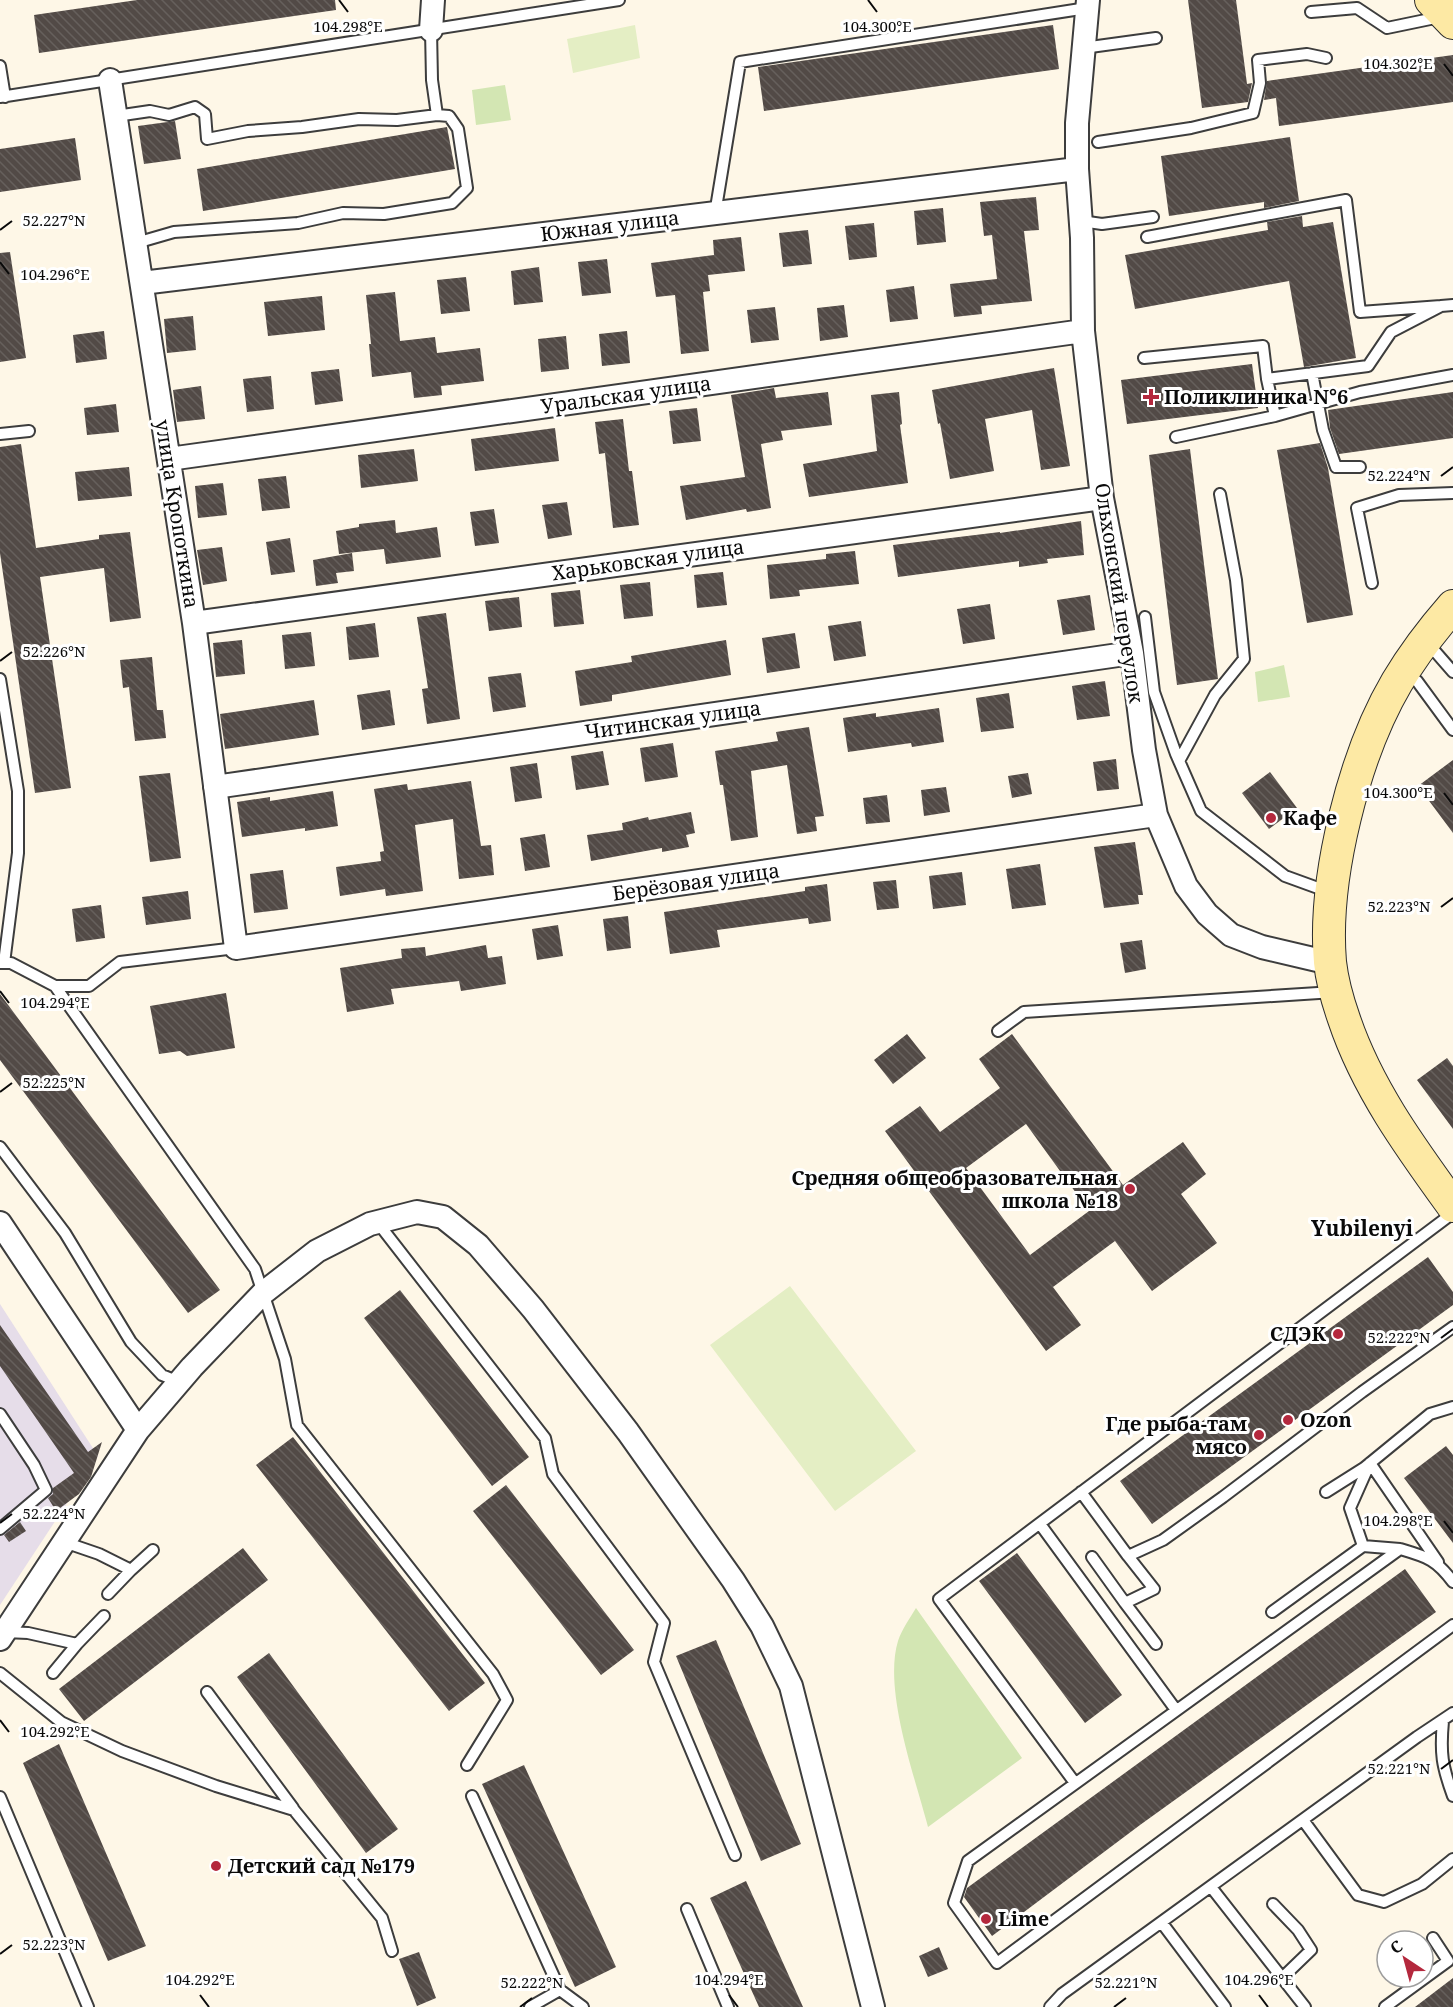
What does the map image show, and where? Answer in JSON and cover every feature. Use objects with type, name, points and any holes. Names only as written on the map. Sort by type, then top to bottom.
[{"type":"street","points":[[431,30],[433,0]]},
{"type":"street","name":"Ольхонский переулок","points":[[1088,4],[1077,123],[1083,331],[1102,498],[1132,653],[1144,750],[1156,815],[1186,886],[1207,914],[1231,934],[1334,977]]},
{"type":"street","name":"улица Кропоткина","points":[[110,80],[194,622],[236,948]]},
{"type":"street","name":"Южная улица","points":[[142,284],[1077,169]]},
{"type":"street","name":"Уральская улица","points":[[169,459],[1083,331]]},
{"type":"street","name":"Харьковская улица","points":[[194,622],[1102,498]]},
{"type":"street","points":[[1453,606],[1424,639],[1396,684],[1365,750],[1341,831],[1332,893],[1334,977],[1344,1019],[1368,1076],[1404,1138],[1453,1206]]},
{"type":"street","name":"Читинская улица","points":[[215,787],[1132,653]]},
{"type":"street","name":"Берёзовая улица","points":[[236,948],[1156,815]]},
{"type":"street","points":[[2,1635],[138,1430],[179,1382],[262,1293],[317,1251],[370,1224],[417,1212],[443,1217],[478,1245],[533,1309],[628,1432],[733,1580],[762,1626],[792,1686],[873,2007]]},
{"type":"street","points":[[0,1223],[138,1430]]},
{"type":"lane","points":[[0,66],[3,97],[619,0]]},
{"type":"lane","points":[[715,213],[740,62],[1088,4]]},
{"type":"lane","points":[[1311,12],[1357,8],[1387,28],[1443,13]]},
{"type":"lane","points":[[431,30],[432,80],[437,115]]},
{"type":"lane","points":[[1083,48],[1156,38]]},
{"type":"lane","points":[[1098,142],[1191,128],[1253,113],[1260,83],[1258,60],[1307,54],[1326,58]]},
{"type":"lane","points":[[116,117],[150,111],[169,115],[195,107],[205,114],[207,139],[248,130],[302,127],[359,119],[397,120],[437,115],[449,116],[458,129],[463,153],[467,188],[452,203],[384,214],[343,213],[287,224],[174,232],[136,243]]},
{"type":"lane","points":[[1147,237],[1346,200],[1360,312],[1453,304]]},
{"type":"lane","points":[[1081,221],[1102,224],[1153,217]]},
{"type":"lane","points":[[1267,379],[1368,366],[1391,332],[1441,306]]},
{"type":"lane","points":[[1144,358],[1263,346],[1275,416]]},
{"type":"lane","points":[[1312,373],[1316,404],[1336,467],[1360,467]]},
{"type":"lane","points":[[1176,437],[1275,416],[1360,392],[1453,375]]},
{"type":"lane","points":[[0,434],[29,431]]},
{"type":"lane","points":[[1372,583],[1357,508],[1399,495],[1453,493]]},
{"type":"lane","points":[[1179,761],[1215,695],[1244,659],[1236,580],[1220,494]]},
{"type":"lane","points":[[1145,616],[1154,692],[1179,761],[1201,811],[1285,876],[1332,893]]},
{"type":"lane","points":[[1424,639],[1453,672]]},
{"type":"lane","points":[[1403,673],[1417,681],[1453,730]]},
{"type":"lane","points":[[0,680],[18,790],[18,853],[2,963],[11,963],[55,986],[255,1269],[285,1359],[297,1425],[493,1674],[507,1700],[467,1765]]},
{"type":"lane","points":[[55,986],[88,986],[120,962],[236,948]]},
{"type":"lane","points":[[998,1031],[1024,1012],[1334,977]]},
{"type":"lane","points":[[0,1147],[65,1233],[131,1342],[162,1375],[179,1382]]},
{"type":"lane","points":[[1075,1783],[939,1599],[1453,1213]]},
{"type":"lane","points":[[377,1222],[544,1438],[553,1474],[664,1623],[654,1662],[735,1855]]},
{"type":"lane","points":[[1128,1556],[1163,1539],[1215,1503],[1362,1392],[1453,1327]]},
{"type":"lane","points":[[1326,1492],[1370,1463],[1430,1414],[1453,1407]]},
{"type":"lane","points":[[0,1414],[34,1465],[46,1490],[0,1529]]},
{"type":"lane","points":[[1363,1546],[1350,1508],[1370,1463]]},
{"type":"lane","points":[[1370,1463],[1453,1582]]},
{"type":"lane","points":[[1081,1492],[1154,1589],[1125,1603]]},
{"type":"lane","points":[[1040,1524],[1176,1710]]},
{"type":"lane","points":[[64,1542],[99,1554],[131,1570]]},
{"type":"lane","points":[[1272,1612],[1363,1546],[1401,1549],[1429,1557],[1444,1569]]},
{"type":"lane","points":[[1401,1549],[968,1861],[954,1903],[997,1963],[1453,1625]]},
{"type":"lane","points":[[108,1594],[153,1550]]},
{"type":"lane","points":[[1092,1557],[1156,1644]]},
{"type":"lane","points":[[53,1673],[104,1616]]},
{"type":"lane","points":[[2,1635],[28,1633],[77,1644]]},
{"type":"lane","points":[[0,1673],[61,1722],[122,1751],[216,1786],[294,1809]]},
{"type":"lane","points":[[207,1692],[294,1809],[382,1918],[392,1951]]},
{"type":"lane","points":[[1050,2007],[1062,1994],[1453,1713]]},
{"type":"lane","points":[[1443,1721],[1440,1748],[1445,1774],[1453,1796]]},
{"type":"lane","points":[[472,1796],[560,1990],[583,2007]]},
{"type":"lane","points":[[0,1797],[88,2007]]},
{"type":"lane","points":[[1303,1820],[1358,1895],[1375,1900],[1384,1902],[1422,1884],[1453,1859]]},
{"type":"lane","points":[[1210,1887],[1305,2007]]},
{"type":"lane","points":[[1273,1904],[1298,1930],[1311,1950],[1282,1977]]},
{"type":"lane","points":[[687,1909],[728,2007]]},
{"type":"lane","points":[[1162,1923],[1225,2007]]},
{"type":"lane","points":[[1435,1941],[1448,1961],[1435,1970]]},
{"type":"lane","points":[[1385,2007],[1410,1989]]},
{"type":"lane","points":[[530,2007],[560,1990]]},
{"type":"shaded area","points":[[0,1304],[98,1456],[0,1605]]},
{"type":"green space","points":[[635,25],[640,58],[573,73],[567,39]]},
{"type":"green space","points":[[505,85],[511,120],[476,125],[472,90]]},
{"type":"green space","points":[[1284,665],[1290,697],[1258,702],[1255,672]]},
{"type":"green space","points":[[790,1286],[916,1451],[835,1511],[710,1345]]},
{"type":"green space","points":[[916,1608],[1022,1758],[928,1827],[902,1734],[895,1684],[894,1661],[898,1641]]},
{"type":"building","points":[[137,0],[335,0],[336,10],[39,53],[34,15]]},
{"type":"building","points":[[1188,0],[1236,0],[1247,84],[1252,83],[1248,102],[1202,108]]},
{"type":"building","points":[[1053,25],[1059,69],[764,111],[758,67]]},
{"type":"building","points":[[1453,55],[1453,102],[1279,126],[1276,98],[1264,100],[1267,81]]},
{"type":"building","points":[[175,121],[181,159],[144,164],[138,126]]},
{"type":"building","points":[[447,127],[455,169],[203,211],[197,169]]},
{"type":"building","points":[[1290,137],[1299,201],[1264,208],[1264,202],[1169,216],[1161,156]]},
{"type":"building","points":[[75,138],[81,180],[0,192],[0,149]]},
{"type":"building","points":[[1036,197],[1039,230],[1024,231],[1032,301],[981,306],[982,314],[954,317],[950,284],[997,279],[992,235],[984,236],[980,202]]},
{"type":"building","points":[[943,208],[946,242],[917,245],[914,211]]},
{"type":"building","points":[[1302,216],[1303,227],[1333,222],[1356,358],[1304,367],[1289,281],[1135,309],[1125,255],[1268,230],[1267,222]]},
{"type":"building","points":[[874,223],[877,257],[849,260],[845,226]]},
{"type":"building","points":[[808,230],[812,264],[783,267],[779,233]]},
{"type":"building","points":[[741,237],[745,271],[708,275],[710,291],[703,292],[709,351],[681,354],[675,295],[656,297],[651,263],[714,255],[713,240]]},
{"type":"building","points":[[10,252],[26,358],[0,362],[0,253]]},
{"type":"building","points":[[607,259],[611,293],[582,296],[578,262]]},
{"type":"building","points":[[539,267],[543,302],[514,305],[511,271]]},
{"type":"building","points":[[466,277],[470,311],[441,314],[437,280]]},
{"type":"building","points":[[914,286],[918,319],[890,322],[886,290]]},
{"type":"building","points":[[395,292],[400,341],[435,337],[437,353],[480,348],[484,381],[441,386],[442,395],[414,398],[411,372],[372,377],[366,295]]},
{"type":"building","points":[[322,296],[325,330],[268,336],[264,302]]},
{"type":"building","points":[[844,305],[848,337],[820,341],[817,308]]},
{"type":"building","points":[[775,307],[779,340],[751,343],[747,310]]},
{"type":"building","points":[[193,316],[196,350],[167,353],[164,319]]},
{"type":"building","points":[[104,331],[107,359],[76,363],[73,335]]},
{"type":"building","points":[[627,331],[630,363],[602,366],[599,334]]},
{"type":"building","points":[[566,336],[569,369],[541,372],[538,339]]},
{"type":"building","points":[[1252,364],[1258,408],[1127,424],[1121,380]]},
{"type":"building","points":[[1054,368],[1070,466],[1041,470],[1032,410],[985,419],[994,471],[950,479],[932,390]]},
{"type":"building","points":[[339,369],[343,401],[315,405],[311,372]]},
{"type":"building","points":[[271,376],[274,409],[247,412],[243,379]]},
{"type":"building","points":[[201,386],[205,419],[177,422],[173,390]]},
{"type":"building","points":[[774,388],[776,398],[828,392],[832,425],[781,431],[783,440],[761,444],[771,508],[747,512],[746,509],[686,520],[680,486],[745,477],[731,395]]},
{"type":"building","points":[[899,392],[902,424],[900,425],[908,483],[809,497],[803,464],[877,451],[871,395]]},
{"type":"building","points":[[1453,392],[1453,438],[1339,454],[1330,428],[1328,410]]},
{"type":"building","points":[[116,404],[119,432],[87,435],[84,408]]},
{"type":"building","points":[[697,408],[701,441],[673,444],[669,411]]},
{"type":"building","points":[[623,419],[629,471],[632,471],[639,525],[613,528],[605,453],[599,454],[595,422]]},
{"type":"building","points":[[555,428],[559,461],[475,471],[471,439]]},
{"type":"building","points":[[1320,443],[1328,468],[1353,615],[1307,623],[1277,450]]},
{"type":"building","points":[[21,444],[36,548],[99,539],[99,535],[130,532],[141,618],[110,622],[104,568],[40,577],[71,788],[35,793],[0,553],[0,447]]},
{"type":"building","points":[[414,449],[418,481],[361,488],[358,455]]},
{"type":"building","points":[[1190,449],[1218,679],[1177,685],[1149,455]]},
{"type":"building","points":[[129,467],[132,496],[78,501],[75,472]]},
{"type":"building","points":[[286,476],[290,508],[262,511],[258,479]]},
{"type":"building","points":[[223,483],[227,515],[198,518],[195,486]]},
{"type":"building","points":[[567,502],[572,535],[548,539],[542,505]]},
{"type":"building","points":[[494,509],[499,543],[475,546],[470,512]]},
{"type":"building","points":[[395,520],[396,533],[437,527],[441,557],[386,564],[384,549],[339,554],[336,531],[359,527],[359,524]]},
{"type":"building","points":[[1081,521],[1084,555],[1047,559],[1048,563],[1019,567],[1019,561],[898,577],[893,545]]},
{"type":"building","points":[[290,538],[295,572],[271,575],[266,542]]},
{"type":"building","points":[[222,547],[227,581],[203,585],[197,550]]},
{"type":"building","points":[[855,551],[859,584],[799,590],[800,596],[770,599],[767,565],[826,559],[826,554]]},
{"type":"building","points":[[352,553],[354,571],[336,573],[338,583],[316,586],[313,560]]},
{"type":"building","points":[[723,572],[727,605],[697,608],[694,575]]},
{"type":"building","points":[[650,582],[653,616],[624,619],[620,585]]},
{"type":"building","points":[[580,590],[584,624],[554,627],[551,593]]},
{"type":"building","points":[[1090,595],[1095,630],[1063,635],[1057,600]]},
{"type":"building","points":[[519,597],[522,627],[489,631],[485,601]]},
{"type":"building","points":[[990,604],[995,639],[963,644],[957,609]]},
{"type":"building","points":[[446,613],[460,719],[427,724],[422,689],[428,688],[417,617]]},
{"type":"building","points":[[861,621],[866,656],[834,661],[828,626]]},
{"type":"building","points":[[375,623],[379,657],[349,660],[346,627]]},
{"type":"building","points":[[311,632],[315,666],[285,669],[282,635]]},
{"type":"building","points":[[795,633],[800,668],[767,673],[762,638]]},
{"type":"building","points":[[242,640],[245,674],[216,677],[213,643]]},
{"type":"building","points":[[726,640],[731,675],[612,695],[612,701],[580,706],[575,671],[632,662],[631,656]]},
{"type":"building","points":[[152,657],[157,710],[163,710],[166,738],[135,741],[129,687],[123,688],[120,660]]},
{"type":"building","points":[[521,673],[526,707],[493,712],[488,677]]},
{"type":"building","points":[[1105,681],[1110,716],[1077,720],[1072,686]]},
{"type":"building","points":[[390,690],[395,725],[362,730],[357,695]]},
{"type":"building","points":[[1009,693],[1014,728],[981,732],[976,698]]},
{"type":"building","points":[[314,700],[319,735],[225,749],[220,714]]},
{"type":"building","points":[[939,708],[944,742],[912,747],[911,743],[848,752],[843,718],[876,713],[876,717]]},
{"type":"building","points":[[809,727],[824,816],[815,817],[817,831],[797,834],[787,765],[751,771],[758,837],[731,841],[723,785],[720,785],[715,751],[778,741],[776,732]]},
{"type":"building","points":[[673,743],[678,777],[645,782],[640,748]]},
{"type":"building","points":[[603,751],[609,785],[576,790],[571,756]]},
{"type":"building","points":[[1116,759],[1119,789],[1097,791],[1093,762]]},
{"type":"building","points":[[1453,760],[1453,833],[1418,786]]},
{"type":"building","points":[[537,763],[542,798],[515,802],[510,767]]},
{"type":"building","points":[[1270,772],[1297,808],[1269,829],[1242,793]]},
{"type":"building","points":[[170,773],[181,858],[150,862],[139,776]]},
{"type":"building","points":[[1028,773],[1032,794],[1012,798],[1008,776]]},
{"type":"building","points":[[471,781],[481,846],[491,845],[494,875],[459,879],[453,819],[415,825],[423,891],[386,896],[385,889],[340,896],[336,867],[381,861],[380,852],[384,851],[374,789],[407,784],[408,790]]},
{"type":"building","points":[[946,787],[950,812],[924,816],[921,790]]},
{"type":"building","points":[[333,791],[338,826],[242,837],[237,802],[270,797],[270,801]]},
{"type":"building","points":[[887,795],[890,822],[866,824],[863,798]]},
{"type":"building","points":[[691,812],[695,833],[686,835],[689,847],[662,852],[662,848],[591,861],[587,835],[623,830],[622,823],[648,817],[649,820]]},
{"type":"building","points":[[545,834],[550,867],[525,871],[520,838]]},
{"type":"building","points":[[1135,842],[1143,895],[1138,895],[1139,904],[1104,908],[1094,847]]},
{"type":"building","points":[[1040,864],[1046,905],[1012,909],[1006,869]]},
{"type":"building","points":[[283,870],[288,909],[254,913],[250,874]]},
{"type":"building","points":[[962,872],[966,905],[933,909],[929,876]]},
{"type":"building","points":[[896,880],[899,908],[877,910],[873,882]]},
{"type":"building","points":[[827,884],[831,921],[809,924],[808,918],[717,930],[720,947],[670,954],[664,912],[805,891],[805,887]]},
{"type":"building","points":[[188,891],[191,919],[146,925],[142,897]]},
{"type":"building","points":[[101,905],[105,938],[76,942],[72,909]]},
{"type":"building","points":[[628,916],[631,948],[607,951],[603,919]]},
{"type":"building","points":[[558,925],[563,956],[537,960],[532,929]]},
{"type":"building","points":[[1142,940],[1146,969],[1125,973],[1120,943]]},
{"type":"building","points":[[486,945],[488,958],[502,956],[506,984],[461,991],[459,981],[391,989],[394,1004],[347,1012],[340,968],[402,958],[401,949],[425,947],[426,956]]},
{"type":"building","points":[[226,993],[235,1048],[187,1056],[180,1051],[159,1054],[150,1006]]},
{"type":"building","points":[[0,994],[220,1290],[188,1313],[0,1060]]},
{"type":"building","points":[[907,1034],[926,1058],[893,1084],[874,1060]]},
{"type":"building","name":"Средняя общеобразовательная школа №18","points":[[1012,1034],[1123,1185],[1183,1142],[1206,1174],[1181,1194],[1217,1243],[1152,1291],[1115,1241],[1053,1287],[1081,1325],[1046,1351],[885,1131],[920,1106],[940,1132],[1000,1088],[979,1059]],"holes":[[[1026,1124],[1089,1211],[1030,1255],[966,1168]]]},
{"type":"building","points":[[1447,1058],[1453,1066],[1453,1129],[1417,1080]]},
{"type":"building","points":[[1428,1257],[1453,1292],[1453,1305],[1152,1524],[1120,1481]]},
{"type":"building","points":[[400,1290],[529,1457],[492,1486],[364,1318]]},
{"type":"building","points":[[0,1325],[88,1452],[102,1442],[91,1477],[79,1494],[56,1511],[48,1498],[53,1494],[53,1488],[74,1473],[0,1366]]},
{"type":"building","points":[[293,1437],[485,1683],[449,1711],[256,1465]]},
{"type":"building","points":[[1446,1446],[1453,1455],[1453,1543],[1404,1478]]},
{"type":"building","points":[[506,1485],[634,1650],[601,1675],[473,1511]]},
{"type":"building","points":[[20,1522],[26,1531],[9,1542],[4,1535]]},
{"type":"building","points":[[243,1548],[268,1580],[84,1721],[59,1689]]},
{"type":"building","points":[[1017,1553],[1122,1695],[1085,1723],[979,1581]]},
{"type":"building","points":[[1405,1569],[1436,1612],[1140,1825],[992,1936],[964,1897],[967,1888]]},
{"type":"building","points":[[716,1640],[801,1844],[761,1861],[676,1656]]},
{"type":"building","points":[[269,1653],[398,1829],[366,1853],[237,1677]]},
{"type":"building","points":[[59,1744],[146,1946],[108,1961],[23,1763]]},
{"type":"building","points":[[524,1765],[616,1967],[575,1987],[482,1784]]},
{"type":"building","points":[[746,1881],[803,2007],[759,2007],[710,1898]]},
{"type":"building","points":[[939,1947],[948,1969],[928,1977],[919,1956]]},
{"type":"building","points":[[419,1952],[436,1998],[417,2006],[399,1959]]},
{"type":"building","points":[[1453,1978],[1453,2007],[1415,2007]]},
{"type":"place","name":"Поликлиника N°6","points":[[1151,397]]},
{"type":"place","name":"Кафе","points":[[1271,818]]},
{"type":"place","name":"Средняя общеобразовательная школа №18","points":[[1130,1189]]},
{"type":"place","name":"СДЭК","points":[[1338,1334]]},
{"type":"place","name":"Ozon","points":[[1288,1420]]},
{"type":"place","name":"Где рыба-там мясо","points":[[1259,1435]]},
{"type":"place","name":"Детский сад №179","points":[[216,1866]]},
{"type":"place","name":"Lime","points":[[986,1919]]},
{"type":"district","name":"Yubilenyi","points":[[1362,1229]]}]
